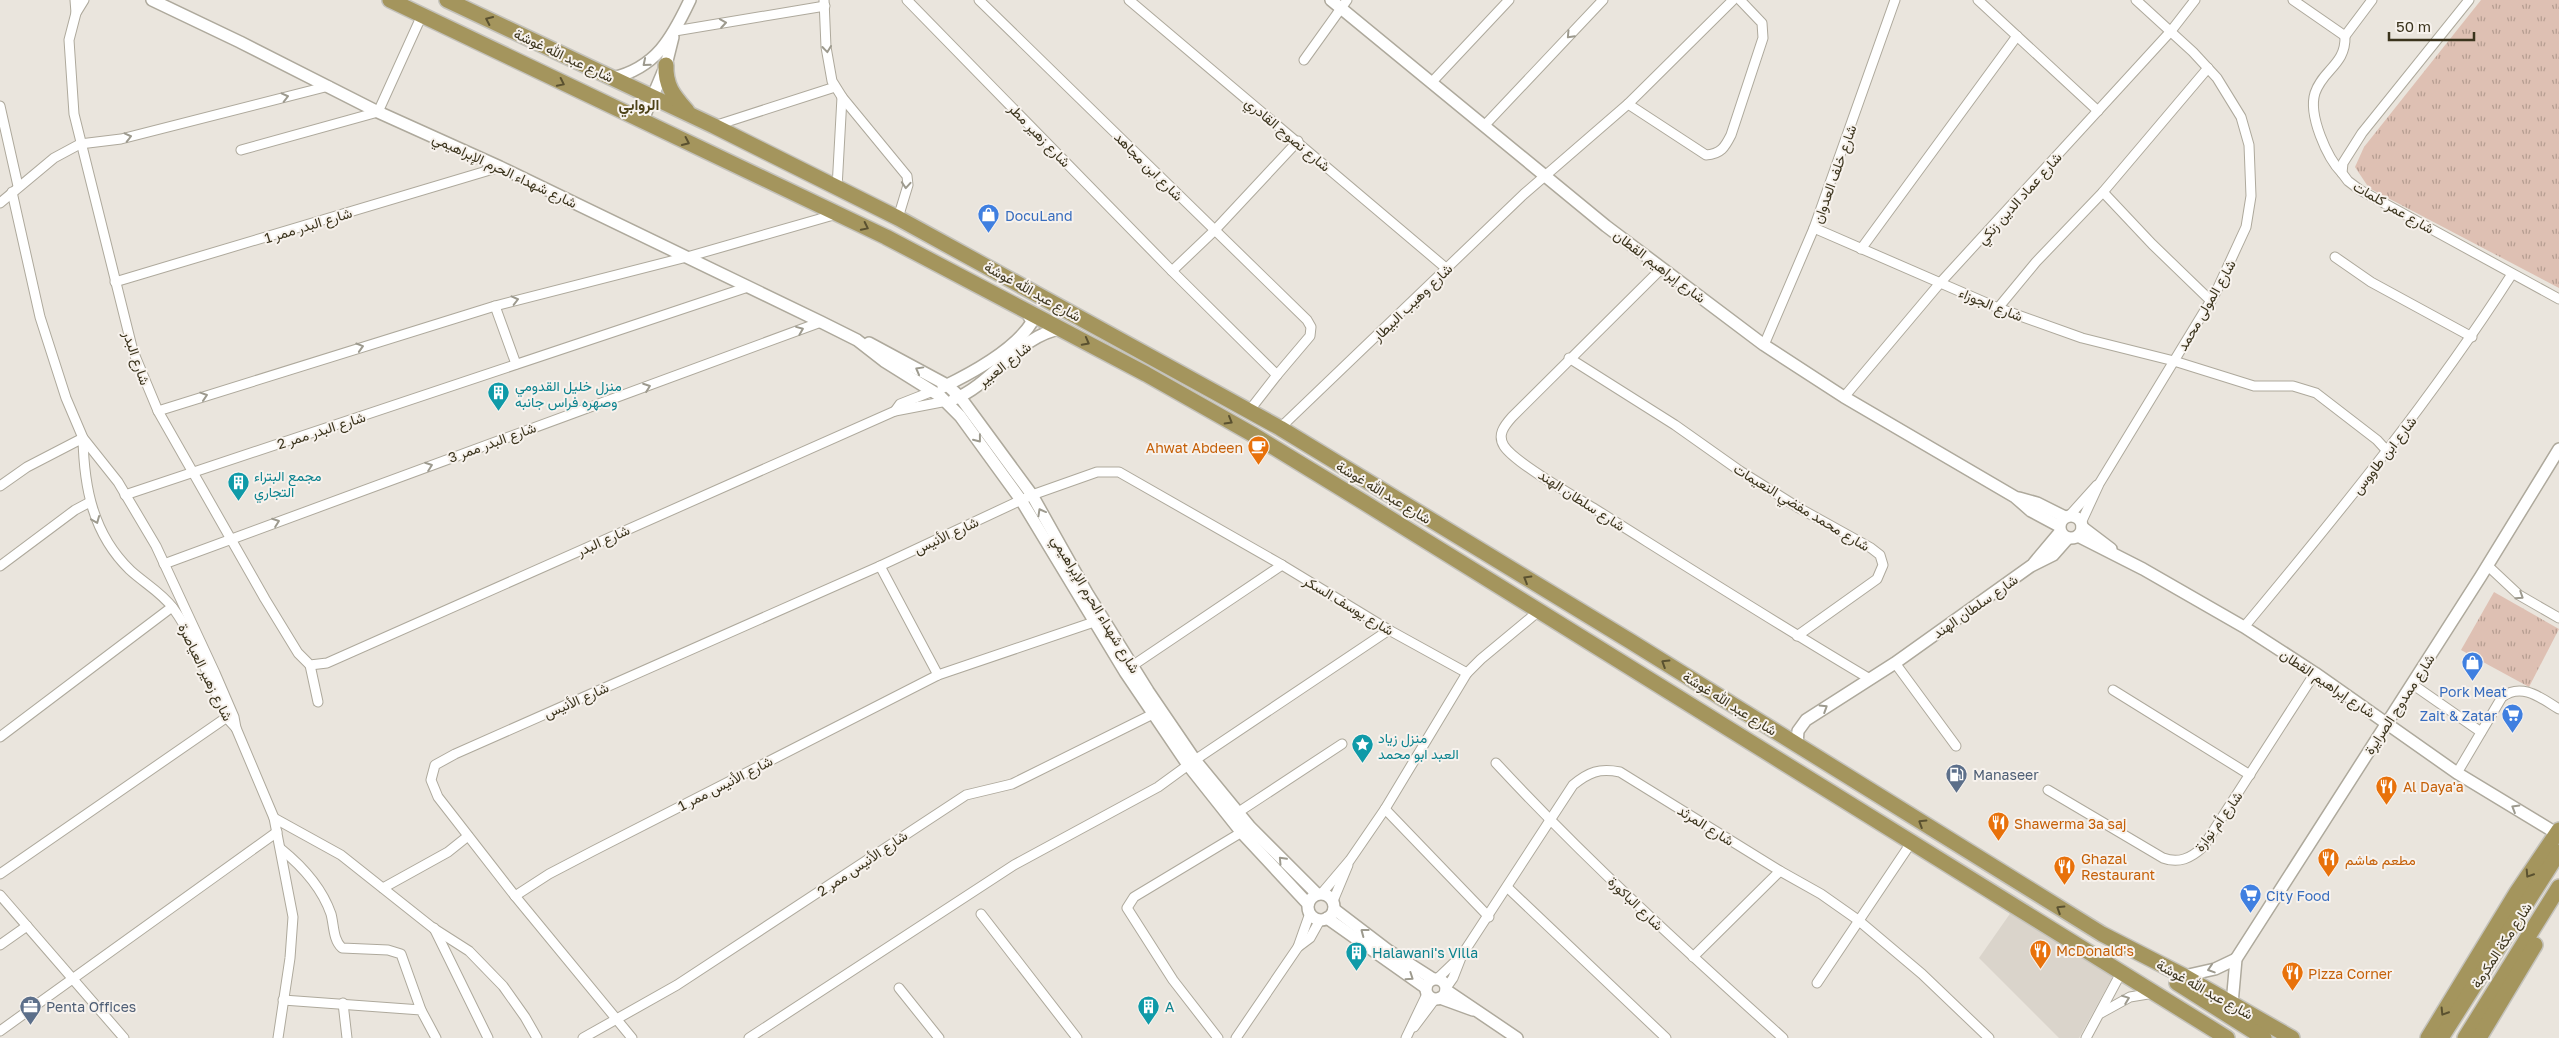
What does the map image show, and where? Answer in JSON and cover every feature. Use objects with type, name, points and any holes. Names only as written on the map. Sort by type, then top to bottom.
[{"type":"main road","name":"شارع عبد الله غوشة","points":[[390,0],[837,214],[1025,309],[1252,434],[1540,610],[1911,843],[2122,971],[2227,1038]]},
{"type":"main road","name":"شارع عبد الله غوشة","points":[[447,0],[714,126],[898,218],[1280,428],[2102,934],[2184,976],[2292,1038]]},
{"type":"main road","points":[[666,65],[666,78],[669,90],[692,116]]},
{"type":"main road","points":[[2428,1038],[2558,831]]},
{"type":"main road","name":"شارع مكة المكرمة","points":[[2441,1038],[2559,852]]},
{"type":"main road","points":[[2465,1038],[2559,886]]},
{"type":"main road","name":"شارع مكة المكرمة","points":[[2480,1038],[2551,918],[2559,900]]},
{"type":"main road","points":[[2102,934],[2264,1038]]},
{"type":"street","name":"شارع البدر","points":[[74,0],[76,13]]},
{"type":"street","name":"شارع البدر","points":[[84,0],[76,13],[70,30],[68,61],[74,114],[114,282],[133,351],[158,411],[230,539],[298,653],[310,666],[318,702]]},
{"type":"street","name":"شارع شهداء الحرم الإبراهيمي","points":[[152,0],[378,112],[500,167],[857,340],[884,361],[947,401],[982,445],[1021,500],[1094,622],[1191,763],[1309,909],[1329,912]]},
{"type":"street","points":[[642,122],[666,65],[674,33],[690,0]]},
{"type":"street","name":"شارع زهير مطر","points":[[907,0],[1172,271],[1277,375]]},
{"type":"street","name":"شارع ابن مجاهد","points":[[979,0],[1307,320],[1311,327],[1310,336],[1277,375]]},
{"type":"street","name":"شارع نصوح القادري","points":[[1129,0],[1447,269]]},
{"type":"street","name":"شارع إبراهيم القطان","points":[[1331,0],[1344,4],[1431,83],[1545,177],[1764,345],[1844,397],[2015,497],[2037,503],[2070,527],[2244,627],[2315,673],[2457,772],[2558,831]]},
{"type":"street","points":[[1431,83],[1509,0]]},
{"type":"street","points":[[1484,126],[1603,0]]},
{"type":"street","points":[[1545,177],[1628,104],[1733,0]]},
{"type":"street","points":[[1628,104],[1706,155],[1716,154],[1724,149],[1731,135],[1763,38],[1762,23],[1740,0]]},
{"type":"street","name":"شارع خلف العدوان","points":[[1764,345],[1814,228],[1895,0]]},
{"type":"street","points":[[1978,0],[2098,111]]},
{"type":"street","name":"شارع المولى محمد","points":[[2070,527],[2099,484],[2211,301],[2236,253],[2246,227],[2251,196],[2249,145],[2241,117],[2217,78],[2171,31],[2136,0]]},
{"type":"street","name":"شارع عماد الدين زنكي","points":[[1844,397],[1940,284],[2171,31],[2195,0]]},
{"type":"street","points":[[2293,0],[2345,36]]},
{"type":"street","points":[[2342,173],[2333,164],[2325,150],[2315,106],[2315,94],[2346,49],[2345,36],[2372,0]]},
{"type":"street","name":"شارع عمر كلمات","points":[[2469,0],[2362,133],[2343,163],[2342,173],[2348,181],[2360,190],[2559,300]]},
{"type":"street","points":[[612,78],[638,70],[657,54],[674,33],[824,3],[826,46],[835,87],[907,176],[908,185],[898,218]]},
{"type":"street","points":[[1304,60],[1344,4]]},
{"type":"street","points":[[241,150],[378,112],[422,15]]},
{"type":"street","points":[[1861,249],[2016,36]]},
{"type":"street","points":[[1998,308],[2036,262],[2103,192],[2208,68]]},
{"type":"street","points":[[0,203],[65,150],[80,144],[121,139],[328,86]]},
{"type":"street","points":[[714,126],[835,87]]},
{"type":"street","points":[[837,188],[842,97]]},
{"type":"street","name":"شارع زهير العياصرة","points":[[0,106],[40,317],[66,398],[83,438],[110,470],[164,564],[274,818],[293,917],[290,958],[278,1038]]},
{"type":"street","points":[[1172,271],[1214,231],[1298,141]]},
{"type":"street","name":"شارع البدر ممر 1","points":[[114,282],[500,167]]},
{"type":"street","name":"شارع وهيب البيطار","points":[[1280,428],[1545,177]]},
{"type":"street","points":[[2103,192],[2152,244],[2211,301]]},
{"type":"street","points":[[158,411],[495,306],[687,257],[837,214]]},
{"type":"street","name":"شارع الجوزاء","points":[[1814,228],[1998,308],[2082,338],[2174,361],[2254,386],[2293,386],[2316,393],[2377,440],[2388,452]]},
{"type":"street","points":[[2334,257],[2371,282],[2472,337]]},
{"type":"street","name":"شارع سلطان الهند","points":[[1662,268],[1569,358],[1503,427],[1500,438],[1504,446],[1511,454],[1560,487],[1797,636],[1870,679]]},
{"type":"street","name":"شارع ابن طاووس","points":[[2244,627],[2388,452],[2472,337],[2512,274]]},
{"type":"street","name":"شارع البدر ممر 2","points":[[125,495],[748,286]]},
{"type":"street","points":[[495,306],[516,364]]},
{"type":"street","name":"شارع العبير","points":[[934,391],[977,370],[1022,336],[1032,322],[1025,309]]},
{"type":"street","name":"شارع البدر ممر 3","points":[[164,564],[821,322]]},
{"type":"street","name":"شارع العبير","points":[[947,401],[960,397],[1048,331],[1061,329]]},
{"type":"street","name":"شارع شهداء الحرم الإبراهيمي","points":[[857,340],[869,343],[947,385],[960,397],[1032,495],[1157,712]]},
{"type":"street","name":"شارع محمد مفضي النعيمات","points":[[1569,358],[1675,425],[1740,471],[1798,508],[1871,548],[1880,556],[1883,566],[1877,579],[1797,636]]},
{"type":"street","points":[[1249,411],[1277,375]]},
{"type":"street","name":"شارع البدر","points":[[895,411],[900,404],[934,391]]},
{"type":"street","name":"شارع البدر","points":[[310,666],[327,663],[895,411],[903,411],[947,401]]},
{"type":"street","points":[[0,486],[28,467],[83,438]]},
{"type":"street","name":"شارع زهير العياصرة","points":[[83,438],[84,470],[90,502],[100,530],[116,555],[172,607],[196,641]]},
{"type":"street","name":"شارع ممدوح الصرايرة","points":[[2232,1004],[2236,959],[2412,684],[2559,449]]},
{"type":"street","name":"شارع يوسف السكر","points":[[1032,495],[1097,472],[1119,472],[1282,565],[1389,630],[1467,673]]},
{"type":"street","name":"شارع المولى محمد","points":[[2070,527],[2099,484]]},
{"type":"street","name":"شارع الأنيس","points":[[632,1038],[468,836],[434,789],[431,780],[432,772],[443,760],[880,566],[1032,495]]},
{"type":"street","points":[[0,566],[75,510],[90,502]]},
{"type":"street","name":"شارع سلطان الهند","points":[[1797,745],[1798,731],[1806,720],[1895,663],[2031,566],[2070,527]]},
{"type":"street","points":[[1132,666],[1282,565]]},
{"type":"street","points":[[2487,565],[2519,595],[2559,618]]},
{"type":"street","points":[[880,566],[938,675]]},
{"type":"street","points":[[0,737],[172,607]]},
{"type":"street","points":[[1236,1038],[1298,947],[1309,909],[1319,894],[1350,860],[1384,809],[1467,673],[1481,658],[1540,610]]},
{"type":"street","name":"شارع الأنيس ممر 1","points":[[515,896],[549,874],[938,675],[1094,622]]},
{"type":"street","points":[[749,1038],[1014,865],[1158,787],[1389,630]]},
{"type":"street","points":[[1895,663],[1956,746]]},
{"type":"street","name":"شارع أم نوارة","points":[[2048,790],[2172,861],[2193,856],[2203,847],[2315,673]]},
{"type":"street","points":[[2412,684],[2481,732]]},
{"type":"street","points":[[2457,772],[2502,698],[2518,689],[2537,696],[2559,709]]},
{"type":"street","points":[[2113,690],[2250,775]]},
{"type":"street","name":"شارع الأنيس ممر 2","points":[[583,1038],[677,985],[966,795],[1012,784],[1157,712]]},
{"type":"street","points":[[0,874],[229,715]]},
{"type":"street","points":[[1234,816],[1342,744]]},
{"type":"street","name":"شارع الباكورة","points":[[1496,763],[1549,820],[1693,957],[1783,1038]]},
{"type":"street","name":"شارع المرثد","points":[[1406,1038],[1436,989],[1489,917],[1573,785],[1584,776],[1604,769],[1620,772],[1780,871],[1821,894],[1858,920],[1922,974],[1989,1038]]},
{"type":"street","points":[[1384,809],[1489,917]]},
{"type":"street","points":[[274,818],[341,856],[433,928],[468,951],[503,986],[537,1038]]},
{"type":"street","name":"شارع شهداء الحرم الإبراهيمي","points":[[1246,830],[1319,894],[1329,912]]},
{"type":"street","points":[[1218,1038],[1173,980],[1126,908],[1134,897],[1246,830]]},
{"type":"street","points":[[0,1031],[277,832]]},
{"type":"street","points":[[383,888],[448,852],[468,836]]},
{"type":"street","points":[[1817,983],[1911,843]]},
{"type":"street","points":[[281,849],[304,870],[322,896],[331,914],[337,942],[342,948],[388,950],[401,954],[421,1010],[436,1038]]},
{"type":"street","points":[[1298,947],[1310,938],[1329,912],[1350,860]]},
{"type":"street","points":[[1693,957],[1780,871]]},
{"type":"street","points":[[1508,888],[1666,1038]]},
{"type":"street","points":[[0,895],[124,1038]]},
{"type":"street","points":[[1329,912],[1389,951],[1436,989],[1463,1000],[1474,1011],[1516,1038]]},
{"type":"street","points":[[981,914],[1076,1038]]},
{"type":"street","points":[[0,945],[28,926]]},
{"type":"street","points":[[433,928],[488,1038]]},
{"type":"street","points":[[2184,976],[2215,969],[2236,959]]},
{"type":"street","points":[[2086,1038],[2122,971]]},
{"type":"street","points":[[899,988],[939,1038]]},
{"type":"street","points":[[2101,1013],[2130,997],[2154,993]]},
{"type":"street","points":[[283,1000],[421,1010]]},
{"type":"street","points":[[343,1003],[347,1038]]},
{"type":"shaded area","points":[[2014,908],[2111,973],[2112,978],[2079,1038],[2059,1038],[1979,958]]},
{"type":"green space","points":[[2481,0],[2559,0],[2559,288],[2369,188],[2355,167],[2364,147]]},
{"type":"green space","points":[[2494,592],[2559,629],[2529,687],[2461,650]]},
{"type":"place","name":"DocuLand","points":[[989,234]]},
{"type":"place","name":"منزل خليل القدومي وصهره فراس جانبه","points":[[499,412]]},
{"type":"place","name":"Ahwat Abdeen","points":[[1259,466]]},
{"type":"place","name":"مجمع البتراء التجاري","points":[[238,502]]},
{"type":"place","name":"Pork Meat","points":[[2473,682]]},
{"type":"place","name":"Zait & Zatar","points":[[2513,734]]},
{"type":"place","name":"منزل زياد العبد ابو محمد","points":[[1362,764]]},
{"type":"place","name":"Manaseer","points":[[1957,793]]},
{"type":"place","name":"Al Daya'a","points":[[2387,805]]},
{"type":"place","name":"Shawerma 3a saj","points":[[1998,842]]},
{"type":"place","name":"مطعم هاشم","points":[[2329,878]]},
{"type":"place","name":"Ghazal Restaurant","points":[[2065,885]]},
{"type":"place","name":"City Food","points":[[2250,914]]},
{"type":"place","name":"McDonald's","points":[[2040,969]]},
{"type":"place","name":"Halawani's Villa","points":[[1356,971]]},
{"type":"place","name":"Pizza Corner","points":[[2292,992]]},
{"type":"place","name":"Penta Offices","points":[[30,1025]]},
{"type":"place","name":"A","points":[[1149,1025]]},
{"type":"district","name":"الروابي","points":[[639,104]]}]
